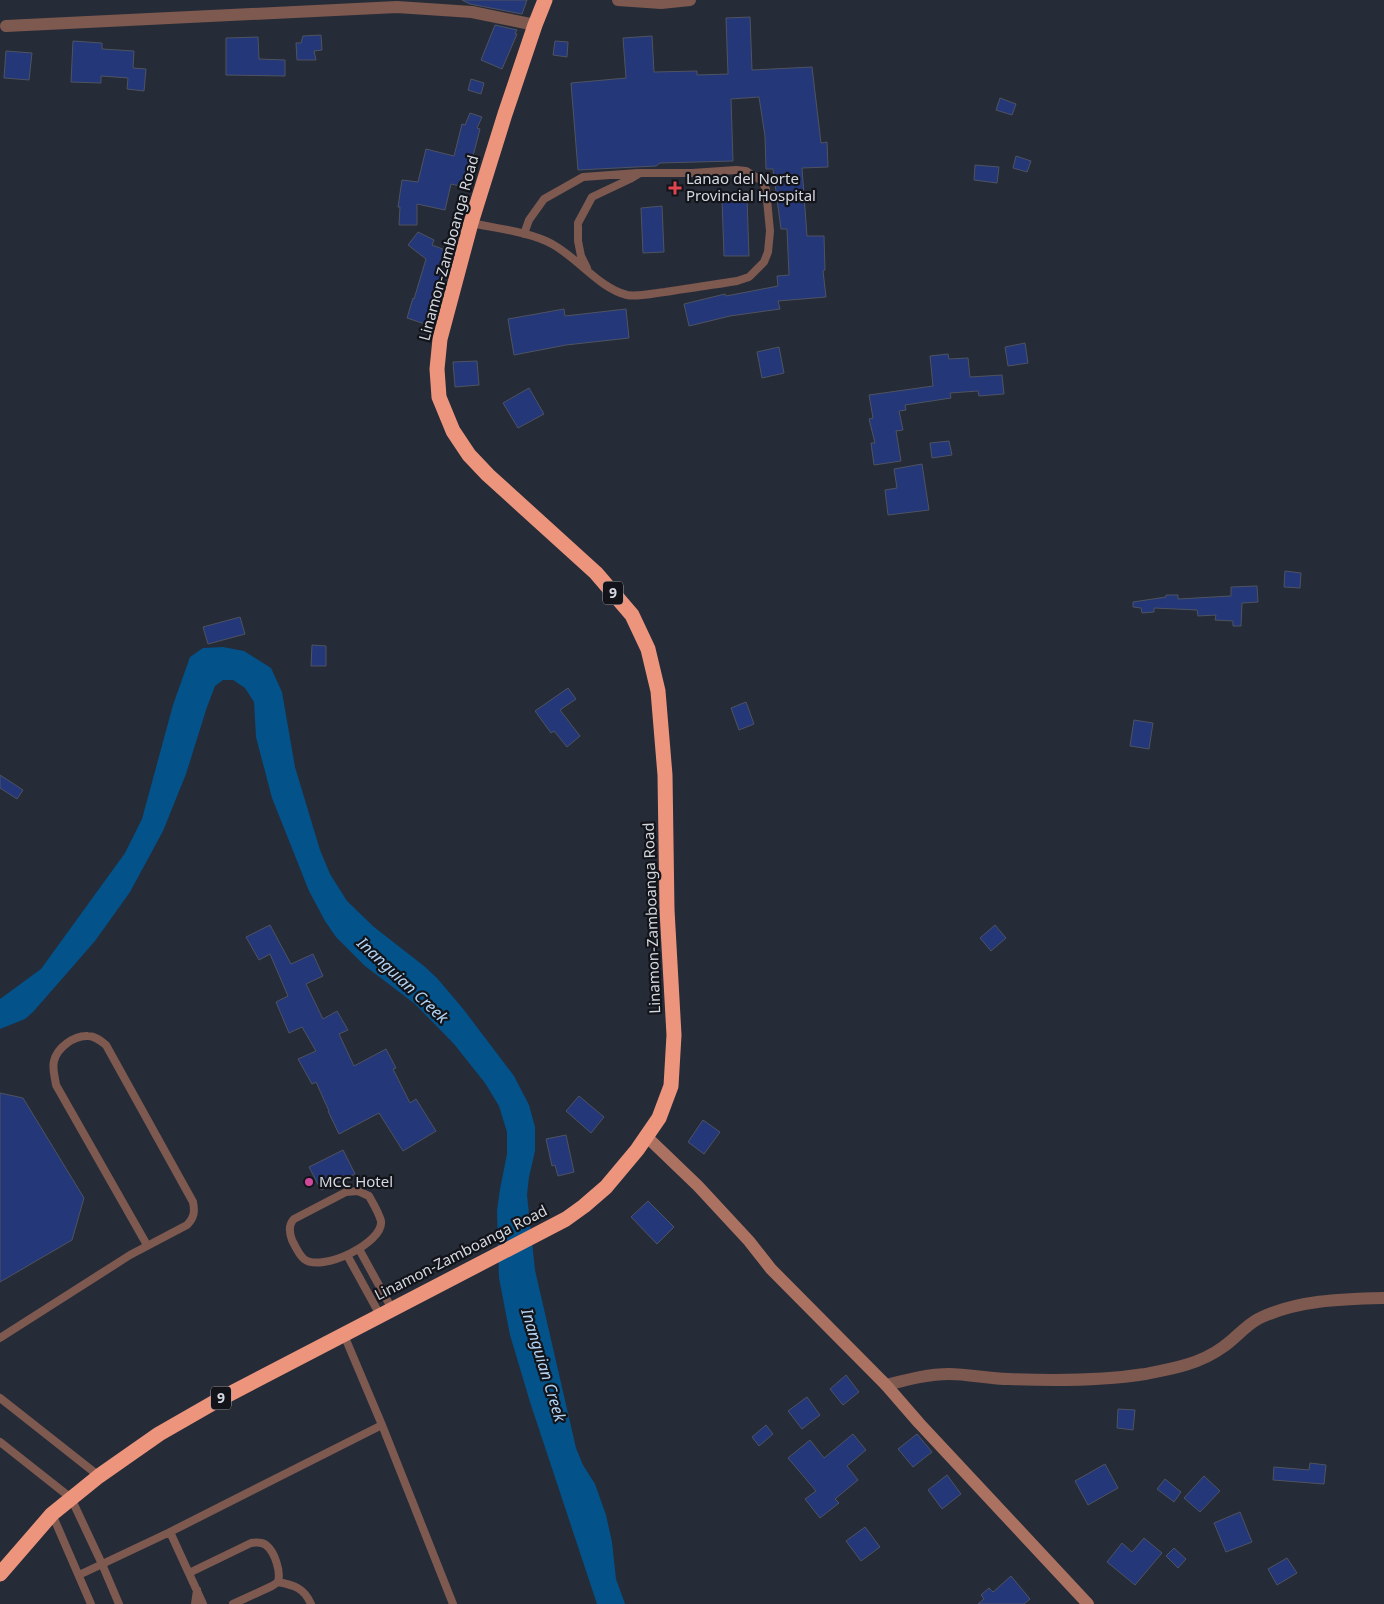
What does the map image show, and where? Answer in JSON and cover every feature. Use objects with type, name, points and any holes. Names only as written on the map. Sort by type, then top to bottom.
[{"type":"highway","name":"Linamon-Zamboanga Road","points":[[0,1574],[52,1514],[99,1476],[159,1434],[220,1399],[566,1219],[606,1187],[647,1137],[666,1102],[671,1086],[674,1034],[667,910],[665,775],[658,691],[648,649],[632,615],[596,573],[488,475],[469,455],[453,430],[439,397],[437,369],[440,339],[471,223],[535,25],[545,0]]},
{"type":"street","points":[[618,0],[661,4],[690,0]]},
{"type":"street","points":[[6,26],[397,7],[472,12],[535,25]]},
{"type":"street","points":[[647,1137],[698,1186],[749,1241],[771,1269],[886,1385],[919,1423],[1088,1604]]},
{"type":"street","points":[[886,1385],[917,1377],[948,1374],[1007,1379],[1068,1381],[1143,1374],[1175,1368],[1200,1360],[1222,1348],[1257,1320],[1274,1313],[1305,1304],[1352,1298],[1384,1298]]},
{"type":"lane","points":[[471,223],[524,234],[551,243],[587,268],[601,282],[613,290],[630,295],[737,281],[749,277],[764,262],[768,252],[766,189],[762,181],[754,175],[746,171],[736,170],[584,177],[544,199],[529,220],[524,234]]},
{"type":"lane","points":[[587,268],[578,241],[578,222],[592,197],[640,173]]},
{"type":"lane","points":[[0,1338],[147,1245],[187,1225],[192,1220],[193,1202],[106,1045],[93,1037],[83,1036],[60,1049],[54,1060],[56,1085],[147,1245]]},
{"type":"lane","points":[[358,1191],[365,1193],[369,1196],[380,1220],[380,1228],[376,1235],[358,1249],[328,1262],[318,1264],[308,1262],[302,1258],[289,1229],[294,1218],[346,1192],[358,1191]]},
{"type":"lane","points":[[358,1249],[386,1312]]},
{"type":"lane","points":[[347,1254],[386,1312]]},
{"type":"lane","points":[[344,1336],[382,1425],[453,1604]]},
{"type":"lane","points":[[0,1398],[99,1476]]},
{"type":"lane","points":[[79,1575],[170,1532],[382,1425]]},
{"type":"lane","points":[[0,1442],[71,1498],[119,1604]]},
{"type":"lane","points":[[52,1514],[91,1604]]},
{"type":"lane","points":[[170,1532],[203,1604]]},
{"type":"lane","points":[[189,1573],[251,1543],[258,1542],[265,1544],[270,1549],[279,1570],[278,1582]]},
{"type":"lane","points":[[233,1604],[278,1582],[302,1589],[308,1596],[311,1604]]},
{"type":"lane","points":[[195,1604],[197,1590]]},
{"type":"water","name":"Inanguian Creek","points":[[223,647],[244,651],[271,668],[282,692],[295,767],[320,850],[330,874],[347,901],[374,927],[437,978],[514,1076],[529,1105],[535,1127],[535,1151],[527,1195],[535,1270],[576,1448],[583,1465],[595,1484],[606,1515],[612,1542],[616,1579],[625,1604],[597,1604],[530,1402],[510,1335],[499,1278],[497,1211],[507,1154],[507,1132],[499,1106],[485,1083],[454,1044],[415,1004],[365,966],[336,937],[325,921],[309,891],[272,798],[256,737],[254,702],[245,688],[233,680],[223,680],[215,686],[186,774],[163,831],[130,892],[95,941],[33,1012],[25,1019],[0,1029],[0,999],[41,969],[125,853],[142,819],[173,705],[190,657],[203,648]]},
{"type":"building","points":[[462,0],[527,0],[522,14],[470,4]]},
{"type":"building","points":[[750,17],[752,70],[812,67],[821,143],[827,142],[828,167],[802,168],[807,236],[824,236],[825,270],[823,271],[826,297],[778,301],[780,309],[730,316],[689,326],[684,304],[725,294],[726,296],[778,286],[777,276],[789,275],[787,229],[781,229],[773,169],[766,169],[765,136],[759,97],[731,99],[733,161],[660,163],[656,166],[578,170],[571,83],[626,78],[623,38],[652,36],[654,72],[697,71],[697,75],[728,74],[726,18]]},
{"type":"building","points":[[495,25],[517,30],[502,69],[481,60]]},
{"type":"building","points":[[321,35],[322,50],[314,51],[316,60],[297,60],[296,43],[301,43],[303,36]]},
{"type":"building","points":[[258,37],[259,59],[285,60],[285,76],[226,75],[226,38]]},
{"type":"building","points":[[73,41],[102,43],[102,49],[134,51],[133,68],[146,69],[144,91],[127,89],[128,78],[101,76],[101,83],[71,82]]},
{"type":"building","points":[[555,41],[568,42],[567,57],[553,55]]},
{"type":"building","points":[[6,51],[32,53],[29,80],[4,78]]},
{"type":"building","points":[[471,79],[484,83],[481,94],[468,90]]},
{"type":"building","points":[[1000,98],[1016,104],[1012,115],[996,110]]},
{"type":"building","points":[[470,113],[482,117],[477,128],[480,129],[465,187],[451,184],[445,210],[417,204],[417,225],[399,225],[400,207],[398,207],[402,180],[418,182],[426,149],[454,156],[462,124],[465,125]]},
{"type":"building","points":[[1016,156],[1031,161],[1027,172],[1013,168]]},
{"type":"building","points":[[975,165],[999,167],[997,183],[974,180]]},
{"type":"building","points":[[747,198],[749,256],[724,256],[722,199]]},
{"type":"building","points":[[662,206],[664,252],[643,253],[641,208]]},
{"type":"building","points":[[418,232],[434,240],[432,245],[448,251],[443,263],[436,295],[434,295],[425,324],[407,318],[426,259],[408,245]]},
{"type":"building","points":[[564,309],[565,316],[626,309],[629,338],[566,345],[514,355],[508,319]]},
{"type":"building","points":[[1025,343],[1028,363],[1008,366],[1005,347]]},
{"type":"building","points":[[779,347],[784,373],[762,378],[757,352]]},
{"type":"building","points":[[948,354],[949,359],[968,358],[970,377],[1002,375],[1004,394],[979,396],[978,391],[950,393],[951,398],[905,405],[906,410],[899,411],[903,430],[896,431],[901,461],[874,465],[871,443],[875,443],[869,419],[873,418],[869,395],[933,386],[930,356]]},
{"type":"building","points":[[477,361],[479,385],[455,387],[453,362]]},
{"type":"building","points":[[529,388],[544,414],[518,428],[503,403]]},
{"type":"building","points":[[949,441],[952,455],[932,458],[930,443]]},
{"type":"building","points":[[922,464],[929,510],[888,515],[885,490],[897,488],[894,469]]},
{"type":"building","points":[[1285,571],[1301,573],[1300,588],[1284,587]]},
{"type":"building","points":[[1257,586],[1258,602],[1242,603],[1241,626],[1233,626],[1233,621],[1215,620],[1216,615],[1198,616],[1197,610],[1154,608],[1154,612],[1142,613],[1141,608],[1133,607],[1133,602],[1166,597],[1166,595],[1178,595],[1178,599],[1231,596],[1231,587]]},
{"type":"building","points":[[240,617],[245,634],[208,644],[203,627]]},
{"type":"building","points":[[312,645],[326,646],[326,666],[311,666]]},
{"type":"building","points":[[568,688],[576,699],[560,710],[580,736],[567,747],[554,731],[551,733],[535,711]]},
{"type":"building","points":[[746,702],[754,724],[739,730],[731,708]]},
{"type":"building","points":[[1134,720],[1153,723],[1149,749],[1130,746]]},
{"type":"building","points":[[0,775],[23,790],[17,799],[0,788]]},
{"type":"building","points":[[270,925],[291,964],[313,954],[323,976],[306,984],[323,1019],[337,1011],[348,1030],[339,1034],[354,1066],[386,1049],[396,1068],[393,1069],[410,1103],[416,1099],[436,1131],[403,1151],[379,1113],[339,1134],[316,1082],[312,1084],[298,1059],[316,1051],[302,1027],[289,1033],[276,1002],[288,996],[270,954],[259,960],[246,937]]},
{"type":"building","points":[[995,925],[1006,938],[991,951],[980,938]]},
{"type":"building","points":[[0,1093],[23,1098],[84,1198],[72,1240],[0,1282]]},
{"type":"building","points":[[579,1096],[604,1117],[591,1133],[566,1111]]},
{"type":"building","points":[[703,1120],[720,1132],[704,1154],[688,1142]]},
{"type":"building","points":[[566,1135],[574,1172],[558,1176],[555,1165],[552,1166],[546,1139]]},
{"type":"building","points":[[343,1150],[355,1174],[321,1190],[309,1167]]},
{"type":"building","points":[[648,1201],[674,1227],[657,1244],[631,1217]]},
{"type":"building","points":[[846,1375],[859,1392],[843,1405],[830,1389]]},
{"type":"building","points":[[807,1397],[820,1415],[802,1429],[788,1411]]},
{"type":"building","points":[[1118,1409],[1135,1410],[1133,1430],[1117,1428]]},
{"type":"building","points":[[766,1425],[773,1434],[759,1446],[752,1437]]},
{"type":"building","points":[[853,1434],[866,1450],[847,1466],[858,1480],[835,1499],[839,1503],[820,1518],[805,1499],[816,1491],[788,1458],[810,1440],[824,1458]]},
{"type":"building","points":[[917,1434],[932,1452],[913,1467],[898,1449]]},
{"type":"building","points":[[1310,1463],[1326,1465],[1324,1484],[1273,1480],[1274,1467],[1309,1470]]},
{"type":"building","points":[[1105,1464],[1118,1488],[1088,1505],[1075,1481]]},
{"type":"building","points":[[947,1475],[961,1494],[942,1509],[928,1490]]},
{"type":"building","points":[[1204,1476],[1220,1491],[1200,1512],[1184,1498]]},
{"type":"building","points":[[1165,1479],[1181,1492],[1174,1502],[1157,1489]]},
{"type":"building","points":[[1240,1512],[1252,1542],[1226,1552],[1214,1523]]},
{"type":"building","points":[[865,1527],[880,1547],[861,1561],[846,1541]]},
{"type":"building","points":[[1144,1538],[1162,1553],[1135,1585],[1107,1562],[1122,1543],[1132,1552]]},
{"type":"building","points":[[1174,1548],[1186,1559],[1178,1568],[1166,1556]]},
{"type":"building","points":[[1287,1558],[1297,1573],[1277,1585],[1268,1569]]},
{"type":"building","points":[[1011,1576],[1030,1599],[1024,1604],[978,1604],[984,1599],[981,1595],[989,1588],[993,1592]]},
{"type":"place","name":"Lanao del Norte Provincial Hospital","points":[[675,188]]},
{"type":"place","name":"MCC Hotel","points":[[309,1182]]}]
